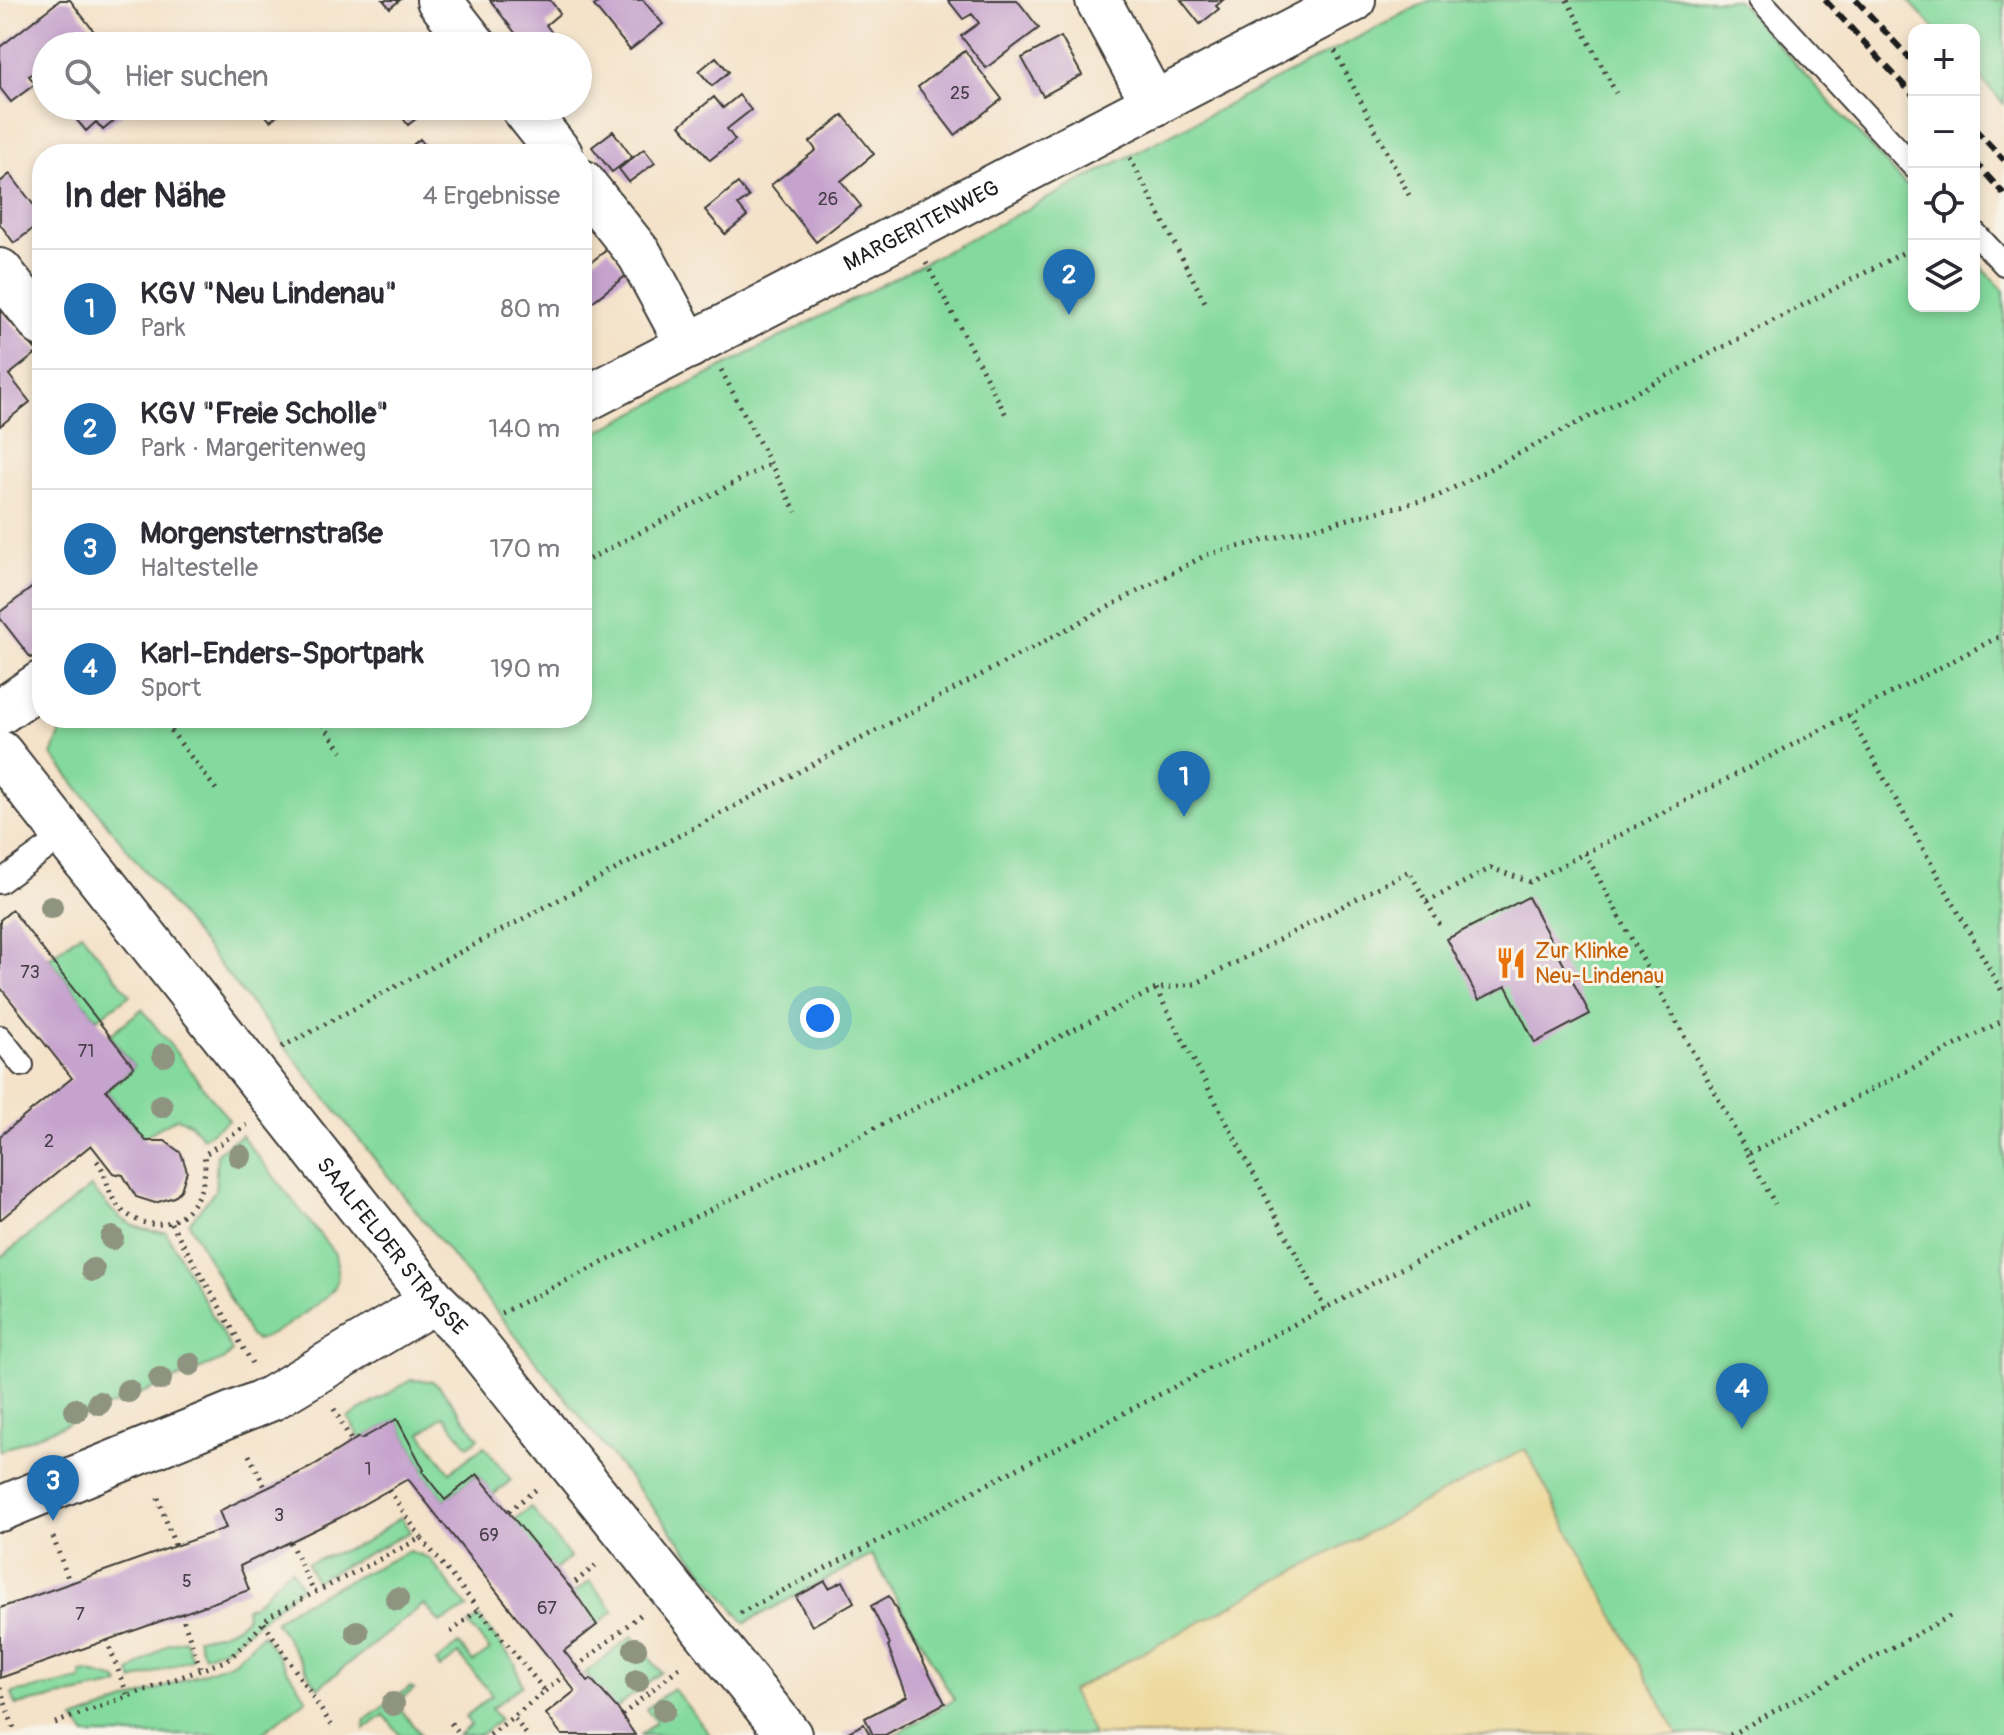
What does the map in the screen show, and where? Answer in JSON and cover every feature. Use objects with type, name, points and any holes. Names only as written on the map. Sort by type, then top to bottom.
[{"type":"street","points":[[439,0],[464,32]]},
{"type":"street","points":[[1098,0],[1154,104]]},
{"type":"street","name":"MARGERITENWEG","points":[[592,396],[1353,0]]},
{"type":"street","points":[[533,120],[552,144]]},
{"type":"street","points":[[592,195],[640,255],[696,341]]},
{"type":"street","points":[[0,271],[32,311]]},
{"type":"street","points":[[0,712],[32,690]]},
{"type":"street","name":"SAALFELDER STRASSE","points":[[0,753],[434,1301],[467,1334],[789,1735]]},
{"type":"street","points":[[0,1509],[272,1398],[434,1301]]},
{"type":"lane","points":[[1760,0],[1908,160]]},
{"type":"lane","points":[[1980,238],[2004,264]]},
{"type":"lane","points":[[0,882],[65,835]]},
{"type":"lane","points":[[0,1037],[22,1065]]},
{"type":"path","points":[[1567,0],[1616,93]]},
{"type":"path","points":[[1335,51],[1409,195]]},
{"type":"path","points":[[1124,146],[1207,306]]},
{"type":"path","points":[[287,1044],[1206,555],[1436,497],[1908,250]]},
{"type":"path","points":[[926,262],[1006,415]]},
{"type":"path","points":[[696,341],[796,512]]},
{"type":"path","points":[[592,558],[770,464]]},
{"type":"path","points":[[1427,902],[1491,868],[1530,882],[2004,634]]},
{"type":"path","points":[[1849,715],[2004,995]]},
{"type":"path","points":[[169,728],[218,792]]},
{"type":"path","points":[[325,728],[342,751]]},
{"type":"path","points":[[1585,853],[1775,1204]]},
{"type":"path","points":[[497,1315],[1156,989],[1195,984],[1409,871],[1442,929]]},
{"type":"path","points":[[1156,989],[1325,1309]]},
{"type":"path","points":[[1748,1154],[2004,1020]]},
{"type":"path","points":[[97,1161],[104,1170],[106,1188],[124,1212],[139,1220],[171,1223],[188,1212],[204,1187],[204,1155],[252,1122]]},
{"type":"path","points":[[707,1630],[1533,1200]]},
{"type":"path","points":[[171,1223],[272,1398]]},
{"type":"path","points":[[334,1409],[352,1442]]},
{"type":"path","points":[[249,1455],[265,1487]]},
{"type":"path","points":[[509,1511],[540,1487]]},
{"type":"path","points":[[389,1490],[421,1538],[545,1691]]},
{"type":"path","points":[[158,1498],[175,1546]]},
{"type":"path","points":[[53,1537],[70,1584]]},
{"type":"path","points":[[55,1723],[200,1667],[230,1659],[271,1615],[421,1538]]},
{"type":"path","points":[[290,1542],[314,1592]]},
{"type":"path","points":[[569,1587],[600,1562]]},
{"type":"path","points":[[451,1632],[480,1608]]},
{"type":"path","points":[[181,1613],[200,1667]]},
{"type":"path","points":[[577,1667],[641,1613]]},
{"type":"path","points":[[1730,1735],[1954,1614]]},
{"type":"path","points":[[264,1623],[332,1726]]},
{"type":"path","points":[[107,1640],[127,1694]]},
{"type":"path","points":[[622,1715],[682,1665]]},
{"type":"path","points":[[490,1735],[564,1676]]},
{"type":"path","points":[[0,1688],[14,1729]]},
{"type":"path","points":[[513,1717],[527,1735]]},
{"type":"path","points":[[451,1723],[461,1735]]},
{"type":"green space","points":[[1430,0],[1737,0],[1908,187],[1908,312],[1980,312],[1980,265],[2004,291],[2004,1735],[895,1735],[954,1700],[872,1555],[745,1623],[52,755],[62,728],[592,728],[592,435]]},
{"type":"green space","points":[[1908,0],[2004,0],[2004,104],[1980,78],[1980,24],[1930,24]]},
{"type":"green space","points":[[81,933],[130,995],[97,1019],[49,958]]},
{"type":"green space","points":[[142,1009],[229,1120],[203,1138],[190,1123],[177,1118],[143,1137],[106,1090],[134,1067],[110,1035]]},
{"type":"green space","points":[[241,1135],[335,1254],[338,1271],[335,1286],[322,1300],[286,1326],[256,1340],[250,1336],[189,1223],[215,1191],[217,1153]]},
{"type":"green space","points":[[91,1187],[123,1220],[142,1229],[166,1232],[232,1351],[223,1360],[0,1451],[0,1258]]},
{"type":"green space","points":[[411,1380],[432,1381],[440,1387],[479,1438],[468,1446],[444,1416],[421,1433],[450,1472],[484,1446],[511,1480],[493,1495],[477,1474],[445,1500],[422,1471],[424,1469],[397,1420],[361,1439],[348,1418]]},
{"type":"green space","points":[[531,1507],[570,1557],[554,1571],[514,1520]]},
{"type":"green space","points":[[401,1517],[410,1532],[315,1581],[307,1563],[364,1543]]},
{"type":"green space","points":[[409,1551],[429,1558],[468,1608],[440,1623],[424,1604],[318,1688],[275,1621],[292,1608]]},
{"type":"green space","points":[[292,1569],[301,1587],[229,1646],[204,1656],[197,1638],[236,1626],[247,1616],[246,1608]]},
{"type":"green space","points":[[590,1581],[614,1611],[597,1625],[573,1594]]},
{"type":"green space","points":[[479,1617],[515,1663],[522,1685],[491,1709],[500,1720],[480,1735],[458,1735],[471,1725],[465,1717],[492,1695],[459,1654],[440,1668],[436,1662],[459,1644],[473,1662],[490,1650],[469,1625]]},
{"type":"green space","points":[[263,1634],[307,1699],[260,1735],[86,1735],[74,1720],[233,1662]]},
{"type":"green space","points":[[632,1636],[661,1672],[615,1709],[585,1673]]},
{"type":"green space","points":[[185,1640],[192,1659],[133,1681],[130,1672],[168,1644]]},
{"type":"green space","points":[[81,1673],[118,1680],[120,1685],[16,1705],[12,1693],[81,1680]]},
{"type":"green space","points":[[410,1687],[414,1689],[396,1704],[421,1735],[400,1735],[384,1715],[365,1729],[364,1721]]},
{"type":"green space","points":[[673,1688],[710,1735],[640,1735],[656,1722],[646,1709]]},
{"type":"sand","points":[[1525,1449],[1678,1735],[1094,1735],[1071,1691]]},
{"type":"building","points":[[60,0],[70,0],[94,32],[32,32],[32,74],[29,76],[32,86],[11,102],[0,88],[0,47]]},
{"type":"building","points":[[383,0],[400,0],[390,8]]},
{"type":"building","points":[[490,0],[550,0],[560,13],[546,25],[551,32],[514,32]]},
{"type":"building","points":[[602,0],[643,0],[663,24],[630,50],[594,6]]},
{"type":"building","points":[[948,0],[1017,0],[1039,28],[986,68],[961,36],[979,23],[972,14],[963,19]]},
{"type":"building","points":[[1181,0],[1223,0],[1216,6],[1219,9],[1200,24]]},
{"type":"building","points":[[1061,37],[1082,75],[1043,96],[1022,58]]},
{"type":"building","points":[[965,51],[1002,99],[955,135],[918,87]]},
{"type":"building","points":[[716,57],[729,72],[712,86],[699,71]]},
{"type":"building","points":[[739,95],[751,110],[727,129],[735,140],[710,160],[680,125],[714,97],[723,108]]},
{"type":"building","points":[[843,115],[874,154],[841,181],[861,206],[816,242],[771,185],[816,150],[810,142]]},
{"type":"building","points":[[77,120],[115,120],[103,130],[96,122],[86,131]]},
{"type":"building","points":[[613,131],[632,157],[612,172],[592,147]]},
{"type":"building","points":[[644,149],[655,163],[629,182],[619,169]]},
{"type":"building","points":[[10,174],[32,203],[32,230],[14,243],[0,224],[0,182]]},
{"type":"building","points":[[738,183],[749,197],[738,205],[747,216],[725,234],[705,210]]},
{"type":"building","points":[[608,249],[628,274],[592,302],[592,261]]},
{"type":"building","points":[[0,310],[32,345],[32,357],[9,375],[30,402],[0,426]]},
{"type":"building","points":[[32,588],[31,658],[0,618],[0,612]]},
{"type":"building","name":"Zur Klinke Neu-Lindenau","points":[[1528,897],[1590,1014],[1535,1043],[1506,986],[1479,1000],[1447,939]]},
{"type":"building","points":[[12,910],[134,1067],[106,1090],[146,1141],[165,1141],[181,1153],[187,1171],[181,1190],[174,1197],[155,1203],[136,1197],[123,1175],[113,1173],[91,1145],[0,1220],[0,1136],[72,1078],[0,987],[0,920]]},
{"type":"building","points":[[397,1419],[422,1471],[445,1500],[477,1474],[575,1593],[597,1625],[564,1651],[588,1681],[591,1679],[617,1708],[635,1735],[562,1735],[546,1714],[575,1691],[408,1479],[339,1518],[240,1566],[249,1590],[0,1678],[0,1608],[226,1528],[219,1511],[311,1467],[359,1437],[361,1439]]},
{"type":"building","points":[[825,1581],[829,1588],[843,1581],[854,1602],[812,1626],[796,1597]]},
{"type":"building","points":[[889,1596],[945,1703],[885,1735],[873,1735],[865,1718],[907,1696],[888,1646],[890,1644],[871,1606]]},
{"type":"building","points":[[864,1724],[870,1735],[842,1735]]},
{"type":"railway","points":[[1825,0],[1908,90]]},
{"type":"railway","points":[[1856,0],[1908,56]]},
{"type":"railway","points":[[1980,134],[2004,160]]},
{"type":"railway","points":[[1980,168],[2004,194]]},
{"type":"place","name":"KGV \"Freie Scholle\"","points":[[1069,315]]},
{"type":"place","name":"KGV \"Neu Lindenau\"","points":[[1184,817]]},
{"type":"place","name":"Zur Klinke Neu-Lindenau","points":[[1511,963]]},
{"type":"place","name":"Karl-Enders-Sportpark","points":[[1742,1429]]},
{"type":"place","name":"Morgensternstraße","points":[[53,1521]]}]
